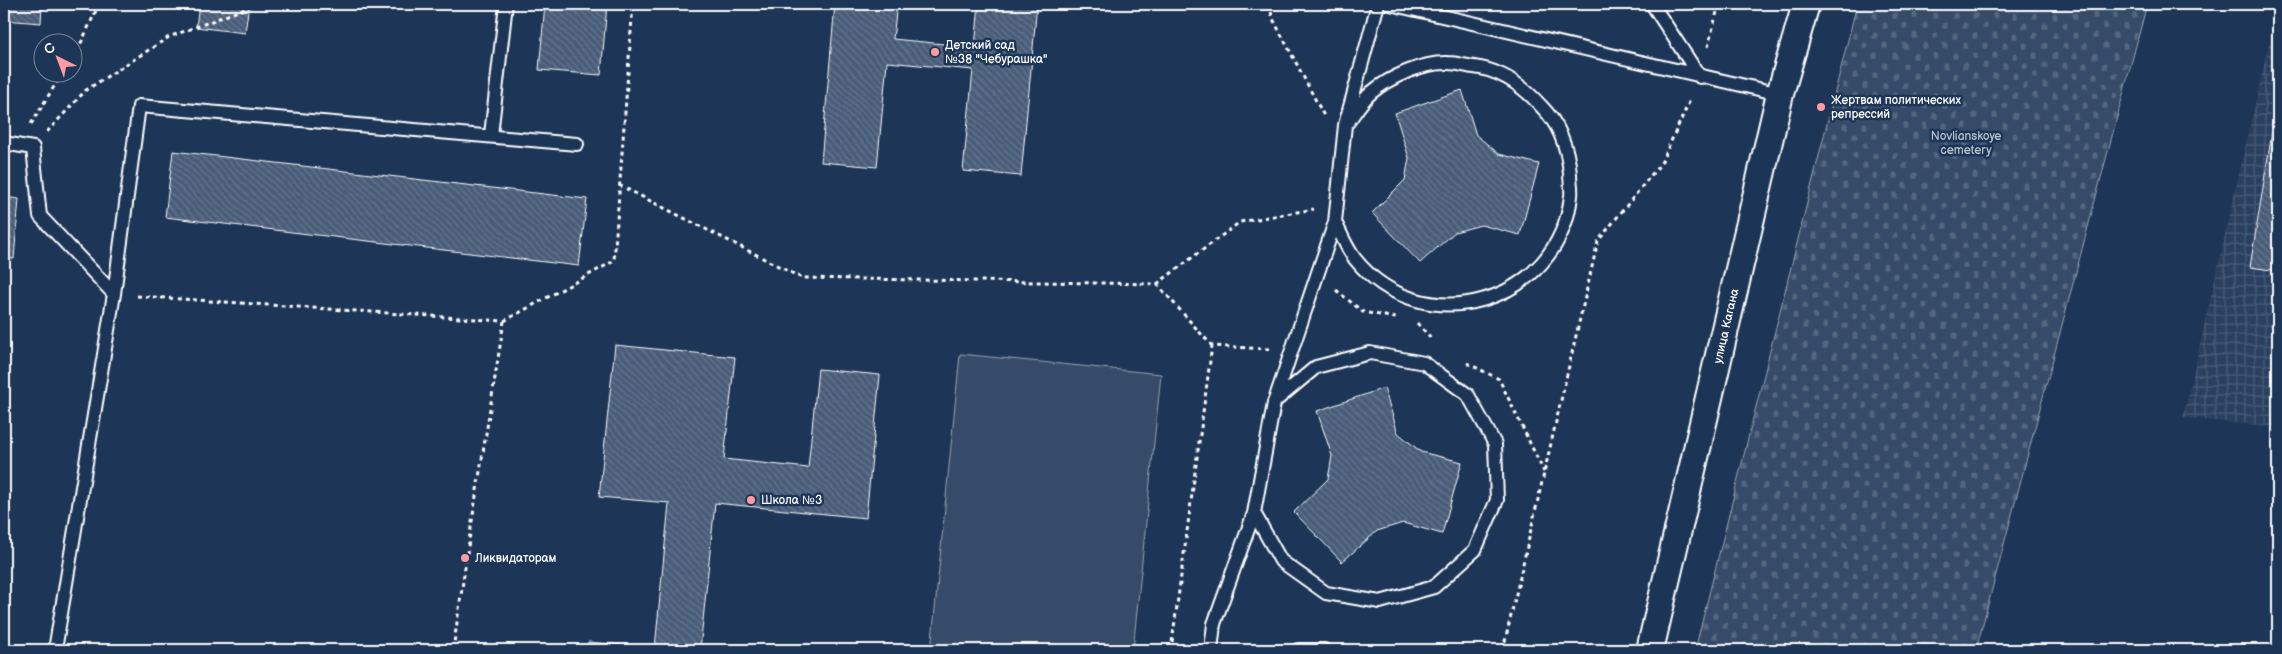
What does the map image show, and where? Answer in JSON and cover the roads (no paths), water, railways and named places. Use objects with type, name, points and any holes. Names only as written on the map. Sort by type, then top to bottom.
[{"type":"street","name":"улица Кагана","points":[[1650,650],[1780,94],[1806,4]]},
{"type":"lane","points":[[491,135],[506,4]]},
{"type":"lane","points":[[1211,650],[1214,624],[1254,513],[1274,403],[1335,222],[1345,125],[1378,4]]},
{"type":"lane","points":[[1390,4],[1780,94]]},
{"type":"lane","points":[[1652,4],[1700,77]]},
{"type":"lane","points":[[1335,222],[1354,258],[1385,286],[1422,302],[1464,305],[1503,293],[1537,270],[1560,236],[1571,196],[1569,155],[1552,117],[1524,87],[1487,68],[1447,63],[1406,71],[1371,93],[1345,125]]},
{"type":"lane","points":[[55,650],[114,294],[139,106],[491,135],[577,144]]},
{"type":"lane","points":[[4,143],[33,148],[40,216],[114,294]]},
{"type":"lane","points":[[1254,513],[1281,561],[1296,572],[1326,593],[1380,602],[1434,587],[1475,550],[1497,500],[1494,444],[1477,412],[1468,396],[1424,363],[1370,353],[1316,367],[1274,403]]},
{"type":"lane","points":[[1298,650],[1324,650]]},
{"type":"place","name":"Детский сад №38 \"Чебурашка\"","points":[[935,52]]},
{"type":"place","name":"Жертвам политических репрессий","points":[[1821,107]]},
{"type":"place","name":"Школа №3","points":[[751,500]]},
{"type":"place","name":"Ликвидаторам","points":[[465,558]]},
{"type":"park label","name":"Novlianskoye cemetery","points":[[1966,143]]}]
